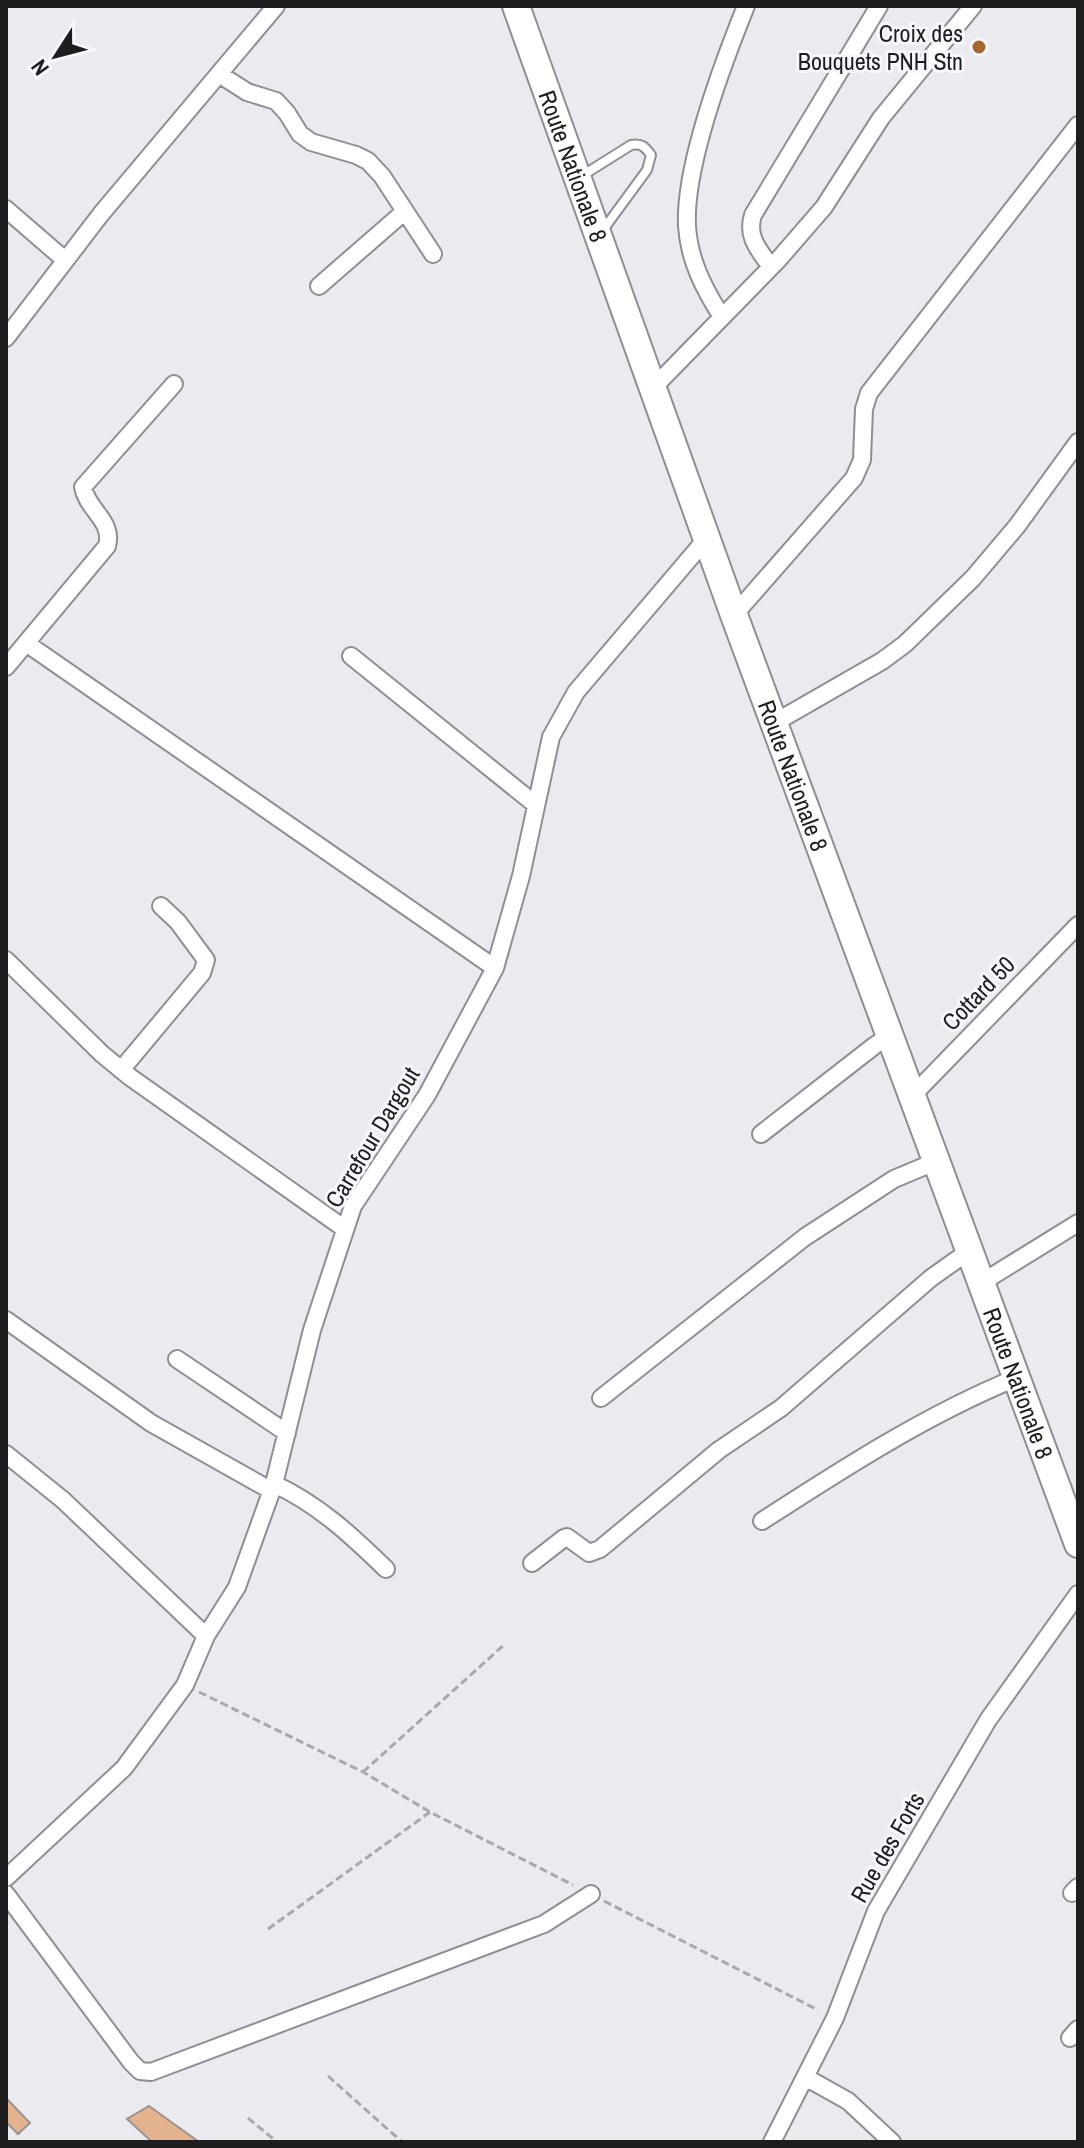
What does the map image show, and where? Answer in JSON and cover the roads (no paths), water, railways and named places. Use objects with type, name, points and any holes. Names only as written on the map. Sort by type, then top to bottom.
[{"type":"main road","name":"Route Nationale 8","points":[[516,6],[734,615],[1078,1544]]},
{"type":"street","points":[[6,338],[65,260],[276,6]]},
{"type":"street","points":[[722,317],[703,288],[687,226],[691,179],[709,113],[746,6]]},
{"type":"street","points":[[771,267],[751,238],[749,226],[753,215],[879,6]]},
{"type":"street","points":[[652,389],[771,267],[824,207],[881,118],[973,6]]},
{"type":"street","points":[[219,74],[247,92],[276,101],[300,134],[311,142],[368,161],[382,176],[433,254]]},
{"type":"street","points":[[734,615],[854,478],[862,460],[864,409],[869,393],[1078,125]]},
{"type":"street","points":[[6,209],[65,260]]},
{"type":"street","points":[[319,286],[404,212]]},
{"type":"street","points":[[6,667],[107,546],[108,527],[89,503],[83,487],[174,384]]},
{"type":"street","points":[[774,723],[882,661],[905,644],[991,557],[1078,442]]},
{"type":"street","name":"Carrefour Dargout","points":[[6,1878],[124,1768],[185,1685],[206,1636],[237,1587],[273,1488],[312,1330],[353,1206],[427,1095],[495,968],[521,876],[551,737],[576,692],[707,538]]},
{"type":"street","points":[[26,643],[495,968]]},
{"type":"street","points":[[351,656],[536,805]]},
{"type":"street","points":[[121,1070],[202,973],[206,960],[178,922],[161,906]]},
{"type":"street","name":"Cottard 50","points":[[913,1095],[1078,925]]},
{"type":"street","points":[[6,960],[121,1070],[345,1229]]},
{"type":"street","points":[[761,1134],[890,1035]]},
{"type":"street","points":[[601,1398],[805,1237],[894,1179],[937,1161]]},
{"type":"street","points":[[981,1283],[1078,1223]]},
{"type":"street","points":[[532,1563],[567,1537],[589,1553],[600,1549],[719,1450],[781,1408],[931,1278],[969,1251]]},
{"type":"street","points":[[6,1320],[151,1423],[273,1488],[301,1496],[386,1569]]},
{"type":"street","points":[[177,1359],[287,1433]]},
{"type":"street","points":[[762,1521],[913,1428],[970,1397],[1016,1378]]},
{"type":"street","points":[[6,1454],[63,1500],[206,1636]]},
{"type":"street","name":"Rue des Forts","points":[[772,2142],[835,2018],[876,1911],[988,1720],[1078,1594]]},
{"type":"street","points":[[6,1894],[131,2062],[140,2071],[151,2072],[544,1924],[591,1894]]},
{"type":"street","points":[[805,2077],[848,2101],[892,2142]]},
{"type":"lane","points":[[577,178],[631,145],[644,146],[651,155],[647,170],[598,237]]},
{"type":"place","name":"Croix des Bouquets PNH Stn","points":[[979,47]]}]
